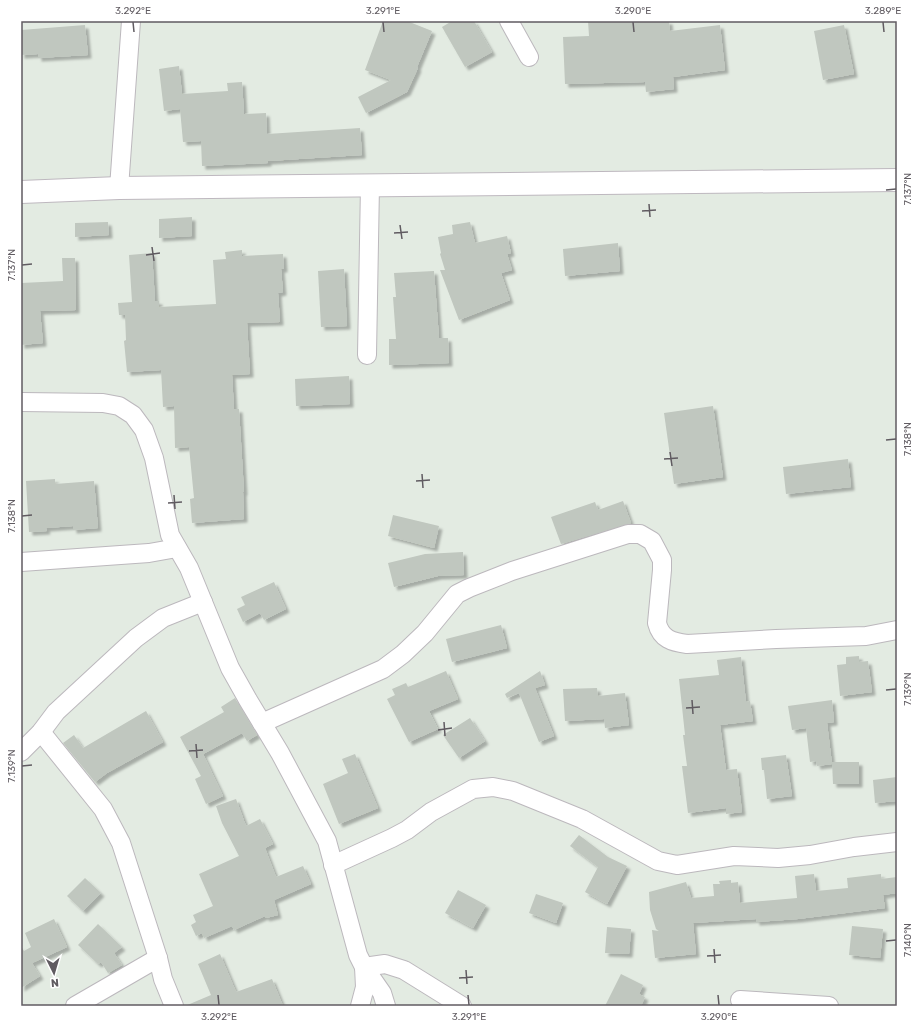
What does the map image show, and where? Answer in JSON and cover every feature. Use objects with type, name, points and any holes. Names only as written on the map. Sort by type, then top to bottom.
[{"type":"main road","points":[[21,192],[118,188],[897,180]]},
{"type":"street","points":[[118,188],[131,21]]},
{"type":"street","points":[[509,21],[529,57]]},
{"type":"street","points":[[367,355],[370,185]]},
{"type":"street","points":[[21,402],[103,403],[119,406],[132,415],[144,430],[154,458],[170,535],[190,568],[230,668],[280,753],[327,841],[358,955],[364,967],[382,992],[386,1006]]},
{"type":"street","points":[[262,723],[383,668],[403,654],[425,633],[457,594],[512,571],[628,534],[640,534],[652,541],[662,560],[657,623],[659,631],[666,638],[677,643],[687,644],[866,636],[897,630]]},
{"type":"street","points":[[21,562],[149,553],[177,548]]},
{"type":"street","points":[[21,752],[41,732],[56,712],[136,638],[163,618],[203,602]]},
{"type":"street","points":[[41,732],[102,809],[120,843],[174,1006]]},
{"type":"street","points":[[333,865],[407,830],[431,812],[473,789],[493,787],[513,791],[582,819],[658,861],[677,865],[734,856],[778,858],[810,855],[854,847],[897,842]]},
{"type":"street","points":[[75,1006],[158,958]]},
{"type":"street","points":[[364,967],[385,964],[404,970],[462,1006]]},
{"type":"street","points":[[360,1006],[365,988],[364,967]]},
{"type":"street","points":[[740,1000],[830,1006]]},
{"type":"building","points":[[383,21],[407,21],[432,31],[407,92],[366,113],[358,97],[391,80],[365,70]]},
{"type":"building","points":[[452,21],[474,21],[492,52],[465,67],[442,27]]},
{"type":"building","points":[[588,21],[669,21],[670,31],[720,25],[725,70],[673,77],[674,89],[646,92],[645,82],[565,84],[563,37],[589,36]]},
{"type":"building","points":[[85,25],[88,55],[38,58],[38,54],[21,55],[21,30]]},
{"type":"building","points":[[844,25],[854,74],[823,80],[814,31]]},
{"type":"building","points":[[179,66],[182,94],[228,91],[227,83],[242,82],[244,114],[266,113],[267,134],[360,128],[362,155],[268,161],[268,163],[202,166],[201,141],[183,142],[180,109],[164,111],[159,69]]},
{"type":"building","points":[[192,217],[192,236],[159,238],[159,219]]},
{"type":"building","points":[[108,222],[109,235],[75,237],[75,223]]},
{"type":"building","points":[[470,222],[475,243],[507,236],[511,253],[507,254],[512,270],[501,273],[510,300],[459,320],[440,270],[445,270],[440,254],[438,237],[453,234],[452,225]]},
{"type":"building","points":[[618,243],[620,271],[565,276],[563,249]]},
{"type":"building","points":[[242,250],[242,256],[283,254],[284,269],[281,269],[283,292],[278,293],[280,322],[247,323],[250,374],[232,375],[234,409],[239,409],[244,492],[244,519],[192,523],[190,499],[194,498],[189,447],[175,448],[174,406],[163,407],[161,370],[127,372],[124,341],[126,340],[125,315],[119,315],[118,303],[132,302],[129,255],[152,253],[155,301],[159,301],[159,307],[216,304],[213,260],[226,259],[225,252]]},
{"type":"building","points":[[62,258],[75,258],[76,310],[40,311],[43,343],[21,345],[21,283],[63,281]]},
{"type":"building","points":[[344,269],[347,326],[321,327],[318,271]]},
{"type":"building","points":[[434,271],[439,338],[448,338],[449,363],[389,365],[389,339],[396,339],[393,297],[396,297],[394,273]]},
{"type":"building","points":[[349,376],[350,404],[296,406],[295,379]]},
{"type":"building","points":[[713,406],[723,477],[674,484],[664,413]]},
{"type":"building","points":[[848,459],[851,487],[786,494],[783,467]]},
{"type":"building","points":[[55,479],[55,484],[94,481],[98,528],[73,530],[73,526],[46,528],[47,531],[29,532],[26,481]]},
{"type":"building","points":[[623,501],[631,523],[561,544],[551,517],[595,502],[598,510]]},
{"type":"building","points":[[393,515],[439,526],[434,548],[388,536]]},
{"type":"building","points":[[463,552],[464,575],[438,576],[394,587],[388,563],[425,554]]},
{"type":"building","points":[[274,582],[286,609],[264,620],[260,613],[243,622],[237,609],[245,605],[241,597]]},
{"type":"building","points":[[501,625],[507,648],[452,662],[446,639]]},
{"type":"building","points":[[859,656],[859,662],[868,661],[872,692],[840,696],[837,665],[846,664],[846,657]]},
{"type":"building","points":[[741,657],[746,702],[750,701],[753,721],[720,725],[726,770],[737,769],[742,812],[726,814],[726,808],[688,813],[682,766],[687,766],[679,679],[719,675],[717,660]]},
{"type":"building","points":[[446,671],[458,699],[429,711],[438,729],[409,742],[387,699],[395,695],[392,689],[406,683],[408,687]]},
{"type":"building","points":[[540,671],[545,685],[535,688],[554,736],[539,742],[519,693],[507,698],[505,694]]},
{"type":"building","points":[[597,688],[598,696],[625,693],[629,725],[605,728],[604,719],[565,721],[563,689]]},
{"type":"building","points":[[235,698],[257,735],[247,741],[242,733],[203,754],[223,796],[206,804],[195,779],[201,776],[180,737],[224,712],[221,707]]},
{"type":"building","points":[[832,700],[834,722],[827,723],[832,764],[817,766],[816,761],[810,762],[806,728],[792,730],[788,706]]},
{"type":"building","points":[[146,711],[163,742],[107,773],[95,782],[63,743],[74,735],[83,748]]},
{"type":"building","points":[[470,718],[485,741],[459,758],[443,735]]},
{"type":"building","points":[[355,754],[378,808],[339,824],[323,784],[348,773],[342,759]]},
{"type":"building","points":[[786,755],[792,796],[767,799],[764,770],[762,770],[761,758]]},
{"type":"building","points":[[832,762],[859,762],[859,784],[833,784]]},
{"type":"building","points":[[897,777],[897,801],[875,803],[873,780]]},
{"type":"building","points":[[236,799],[246,826],[260,819],[273,844],[265,848],[276,877],[303,866],[311,884],[274,900],[278,915],[266,918],[265,916],[234,930],[232,926],[204,938],[202,933],[196,936],[191,925],[196,922],[193,915],[213,906],[199,874],[239,856],[222,823],[216,806]]},
{"type":"building","points":[[579,835],[608,857],[627,866],[607,904],[585,892],[598,867],[570,846]]},
{"type":"building","points":[[814,874],[816,891],[848,888],[847,878],[881,874],[881,879],[897,877],[897,893],[883,895],[885,908],[798,919],[756,922],[756,919],[693,923],[696,954],[655,958],[652,930],[659,931],[656,929],[650,910],[649,892],[686,882],[691,898],[714,896],[713,884],[720,884],[719,881],[731,880],[731,883],[738,882],[740,903],[797,898],[795,876]]},
{"type":"building","points":[[85,878],[101,893],[83,911],[67,896]]},
{"type":"building","points":[[458,890],[486,905],[473,928],[445,913]]},
{"type":"building","points":[[536,894],[563,903],[556,923],[529,913]]},
{"type":"building","points":[[54,919],[67,947],[32,963],[40,976],[21,988],[21,946],[24,951],[31,947],[25,933]]},
{"type":"building","points":[[98,924],[122,947],[114,953],[122,965],[108,973],[101,962],[98,964],[78,945]]},
{"type":"building","points":[[852,926],[883,929],[880,958],[849,955]]},
{"type":"building","points":[[607,927],[631,929],[629,954],[605,953]]},
{"type":"building","points":[[220,954],[236,992],[272,979],[283,1006],[185,1006],[211,995],[198,964]]},
{"type":"building","points":[[621,974],[643,985],[639,994],[645,997],[641,1006],[605,1006]]}]
